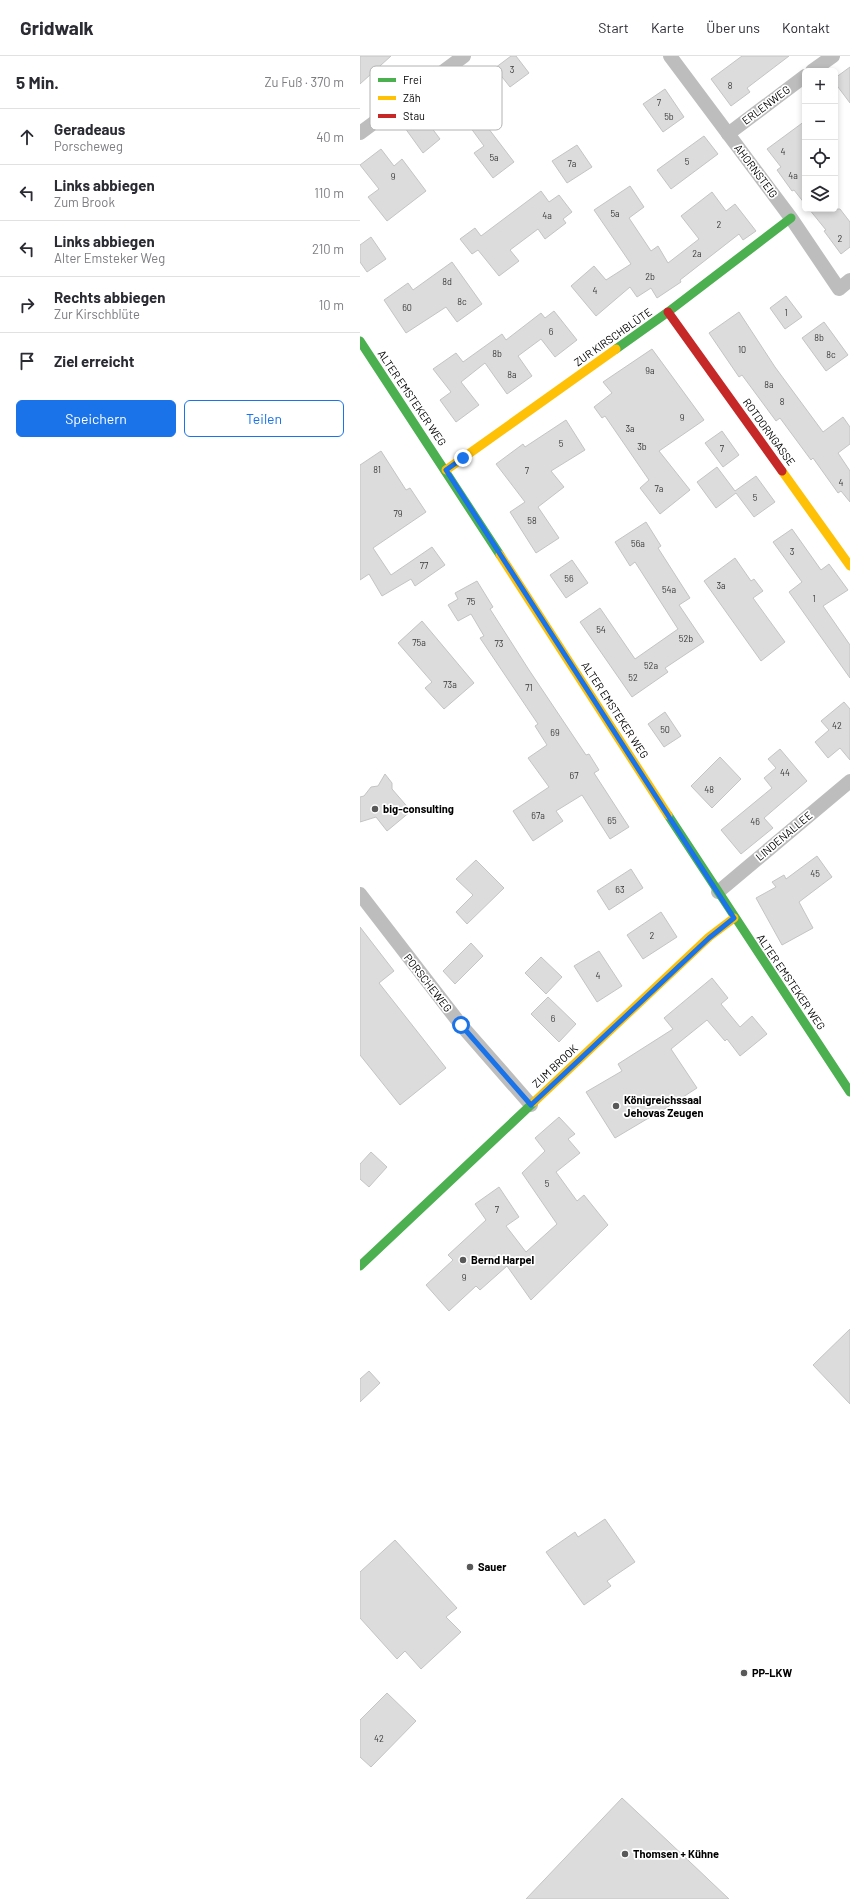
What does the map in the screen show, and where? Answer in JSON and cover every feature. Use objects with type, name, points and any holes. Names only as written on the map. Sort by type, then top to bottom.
[{"type":"street","points":[[450,66],[464,56]]},
{"type":"street","name":"AHORNSTEIG","points":[[670,56],[791,218],[845,285]]},
{"type":"street","points":[[816,68],[832,56]]},
{"type":"street","name":"ERLENWEG","points":[[728,134],[802,78]]},
{"type":"street","points":[[360,132],[370,125]]},
{"type":"street","name":"ZUR KIRSCHBLÜTE","points":[[446,470],[668,312],[791,218]]},
{"type":"street","name":"ROTDORNGASSE","points":[[668,312],[850,566]]},
{"type":"street","name":"ALTER EMSTEKER WEG","points":[[360,341],[446,470],[734,918],[850,1092]]},
{"type":"street","name":"LINDENALLEE","points":[[718,892],[850,781]]},
{"type":"street","name":"PORSCHEWEG","points":[[360,894],[461,1025],[531,1105]]},
{"type":"street","name":"ZUM BROOK","points":[[360,1266],[709,938],[734,918]]},
{"type":"building","points":[[360,56],[391,56],[380,66],[370,66],[370,75],[360,84]]},
{"type":"building","points":[[511,56],[516,56],[529,73],[510,87],[502,77],[502,66],[498,66]]},
{"type":"building","points":[[742,56],[789,56],[747,88],[750,92],[731,106],[711,79]]},
{"type":"building","points":[[850,67],[850,103],[838,87],[838,76]]},
{"type":"building","points":[[665,89],[684,117],[663,132],[643,104]]},
{"type":"building","points":[[802,123],[802,200],[794,190],[792,191],[777,170],[781,167],[767,149]]},
{"type":"building","points":[[406,130],[433,130],[440,139],[423,153]]},
{"type":"building","points":[[472,130],[490,130],[514,162],[493,178],[474,153],[484,146]]},
{"type":"building","points":[[704,136],[718,154],[671,189],[657,170]]},
{"type":"building","points":[[577,145],[592,167],[567,183],[552,161]]},
{"type":"building","points":[[381,149],[394,166],[402,159],[426,191],[387,221],[368,197],[379,189],[360,165]]},
{"type":"building","points":[[630,186],[644,207],[629,218],[651,251],[658,246],[668,263],[699,239],[681,216],[712,192],[726,211],[735,204],[756,231],[743,240],[739,234],[680,280],[681,282],[657,298],[651,288],[637,297],[630,287],[596,316],[571,286],[594,266],[606,280],[631,264],[594,210]]},
{"type":"building","points":[[541,191],[549,202],[559,195],[572,212],[563,219],[566,223],[545,239],[538,229],[510,250],[519,261],[499,276],[478,250],[472,254],[460,239],[475,228],[481,236]]},
{"type":"building","points":[[838,209],[840,209],[850,222],[850,247],[841,254],[824,231],[826,230],[811,212],[838,212]]},
{"type":"building","points":[[371,237],[386,259],[367,272],[360,262],[360,245]]},
{"type":"building","points":[[452,262],[482,304],[457,322],[446,307],[406,333],[384,300],[408,283],[413,290]]},
{"type":"building","points":[[786,296],[802,317],[785,329],[770,308]]},
{"type":"building","points":[[554,311],[577,340],[555,357],[541,339],[518,356],[532,376],[507,394],[485,363],[461,382],[479,405],[456,422],[440,400],[451,392],[433,369],[456,353],[463,362],[502,334],[506,340],[541,313],[545,318]]},
{"type":"building","points":[[739,312],[775,367],[823,432],[843,417],[850,427],[850,444],[838,453],[850,471],[850,502],[841,491],[838,493],[813,458],[811,460],[780,418],[776,421],[742,375],[739,377],[709,333]]},
{"type":"building","points":[[824,322],[848,355],[826,371],[802,338]]},
{"type":"building","points":[[652,349],[704,420],[659,451],[690,490],[660,514],[640,488],[649,480],[605,416],[602,418],[594,407],[612,393],[603,382]]},
{"type":"building","points":[[566,420],[585,450],[551,471],[564,487],[538,507],[559,538],[536,553],[510,512],[525,502],[496,464],[523,444],[525,447]]},
{"type":"building","points":[[722,431],[739,455],[723,467],[705,443]]},
{"type":"building","points":[[381,451],[406,490],[410,488],[426,512],[373,548],[391,575],[432,547],[445,565],[415,586],[411,579],[382,596],[369,574],[360,580],[360,465]]},
{"type":"building","points":[[717,467],[735,491],[756,476],[775,502],[754,517],[736,493],[716,508],[697,482]]},
{"type":"building","points":[[646,522],[661,546],[658,548],[690,598],[679,605],[704,642],[665,668],[668,672],[632,697],[580,622],[600,608],[635,659],[678,629],[635,562],[630,566],[615,542]]},
{"type":"building","points":[[792,529],[821,570],[829,564],[848,590],[823,606],[850,645],[850,678],[789,592],[802,582],[773,542]]},
{"type":"building","points":[[735,558],[751,581],[754,579],[763,591],[753,598],[785,642],[761,661],[704,581]]},
{"type":"building","points":[[572,560],[588,583],[566,598],[550,575]]},
{"type":"building","points":[[477,581],[493,607],[490,609],[529,670],[586,755],[589,754],[599,770],[594,773],[629,827],[610,839],[582,795],[556,811],[563,821],[533,841],[513,811],[549,787],[528,758],[547,745],[535,726],[538,724],[480,638],[484,636],[471,614],[458,621],[448,605],[458,599],[455,593]]},
{"type":"building","points":[[422,621],[474,683],[444,709],[425,688],[432,682],[398,643]]},
{"type":"building","points":[[844,702],[850,709],[850,760],[840,748],[828,758],[815,742],[829,730],[821,721]]},
{"type":"building","points":[[665,712],[681,736],[664,747],[648,724]]},
{"type":"building","points":[[780,749],[807,781],[764,818],[773,828],[741,854],[721,830],[772,788],[764,778],[776,768],[768,759]]},
{"type":"building","points":[[720,757],[741,779],[712,808],[691,786]]},
{"type":"building","points":[[385,774],[392,783],[392,789],[411,811],[387,831],[376,817],[360,822],[360,797],[364,796],[371,787],[378,786]]},
{"type":"building","points":[[817,856],[832,877],[799,902],[813,928],[782,945],[756,898],[776,887],[772,882],[784,875],[786,879]]},
{"type":"building","points":[[476,860],[504,888],[467,924],[456,912],[473,895],[456,879]]},
{"type":"building","points":[[631,869],[643,888],[609,910],[597,891]]},
{"type":"building","points":[[661,912],[677,937],[643,959],[627,935]]},
{"type":"building","points":[[360,927],[394,971],[379,983],[446,1068],[400,1105],[360,1055]]},
{"type":"building","points":[[471,943],[483,956],[455,984],[443,971]]},
{"type":"building","points":[[599,951],[622,986],[597,1002],[574,966]]},
{"type":"building","points":[[541,957],[562,977],[546,994],[525,973]]},
{"type":"building","points":[[712,978],[728,998],[721,1004],[740,1027],[752,1016],[767,1034],[740,1056],[727,1039],[725,1041],[707,1020],[671,1049],[697,1088],[652,1117],[615,1138],[586,1092],[622,1071],[618,1064],[673,1029],[664,1018]]},
{"type":"building","points":[[548,997],[576,1024],[559,1042],[531,1014]]},
{"type":"building","points":[[559,1117],[575,1134],[568,1139],[580,1153],[556,1172],[577,1201],[584,1195],[608,1225],[531,1300],[507,1266],[480,1290],[476,1286],[449,1311],[426,1285],[453,1260],[448,1255],[486,1220],[475,1204],[499,1187],[519,1217],[506,1226],[526,1252],[557,1224],[522,1173],[545,1151],[535,1138]]},
{"type":"building","points":[[371,1152],[387,1167],[369,1187],[360,1179],[360,1164]]},
{"type":"building","points":[[850,1329],[850,1404],[813,1365]]},
{"type":"building","points":[[369,1371],[380,1383],[360,1402],[360,1379]]},
{"type":"building","points":[[605,1519],[635,1562],[607,1581],[611,1586],[584,1605],[546,1552],[575,1532],[578,1537]]},
{"type":"building","points":[[395,1540],[457,1608],[446,1617],[461,1632],[421,1669],[405,1651],[397,1659],[360,1618],[360,1572]]},
{"type":"building","points":[[387,1693],[416,1721],[371,1767],[360,1757],[360,1720]]},
{"type":"building","name":"Thomsen + Kühne","points":[[622,1798],[670,1843],[729,1899],[526,1899]]},
{"type":"traffic: fast","points":[[616,349],[668,312],[791,218]]},
{"type":"traffic: fast","points":[[360,341],[500,555]]},
{"type":"traffic: fast","points":[[668,815],[850,1092]]},
{"type":"traffic: fast","points":[[360,1266],[534,1102]]},
{"type":"traffic: slow","points":[[446,470],[616,349]]},
{"type":"traffic: slow","points":[[782,471],[850,566]]},
{"type":"traffic: slow","points":[[500,555],[668,815]]},
{"type":"traffic: slow","points":[[534,1102],[709,937],[734,918]]},
{"type":"traffic: jam","points":[[668,312],[782,471]]},
{"type":"place","name":"big-consulting","points":[[375,809]]},
{"type":"place","name":"Königreichssaal Jehovas Zeugen","points":[[616,1106]]},
{"type":"place","name":"Bernd Harpel","points":[[463,1260]]},
{"type":"place","name":"Sauer","points":[[470,1567]]},
{"type":"place","name":"PP-LKW","points":[[744,1673]]},
{"type":"place","name":"Thomsen + Kühne","points":[[625,1854]]},
{"type":"route","points":[[461,1025],[531,1105],[709,938],[734,918],[446,470],[463,458]]}]
